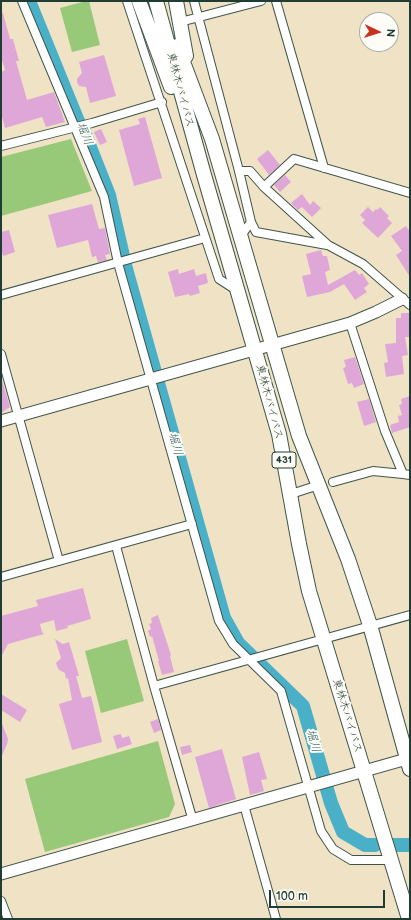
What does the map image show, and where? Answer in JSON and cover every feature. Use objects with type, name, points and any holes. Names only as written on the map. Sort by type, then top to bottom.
[{"type":"highway","points":[[139,1],[204,175]]},
{"type":"highway","name":"東林木バイパス","points":[[156,1],[204,175],[279,434],[309,591],[409,918]]},
{"type":"highway","name":"東林木バイパス","points":[[159,1],[212,139],[299,436],[348,559],[370,625],[409,762]]},
{"type":"highway","points":[[176,1],[186,54],[212,139]]},
{"type":"street","points":[[22,1],[104,197],[118,263],[219,621],[233,644],[281,692],[320,831],[333,849],[351,860],[391,860]]},
{"type":"street","points":[[128,1],[142,31],[162,102],[219,279],[238,290]]},
{"type":"street","points":[[194,1],[251,222],[256,232],[328,245]]},
{"type":"street","points":[[184,21],[261,1]]},
{"type":"street","points":[[276,1],[324,168]]},
{"type":"street","points":[[1,146],[162,102]]},
{"type":"street","points":[[264,187],[294,159],[410,193]]},
{"type":"street","points":[[239,171],[250,171],[264,187],[328,245],[363,264],[406,302]]},
{"type":"street","points":[[240,237],[251,222]]},
{"type":"street","points":[[1,295],[205,238]]},
{"type":"street","points":[[1,421],[350,323],[406,302]]},
{"type":"street","points":[[350,323],[385,431],[407,474]]},
{"type":"street","points":[[1,354],[59,561]]},
{"type":"street","points":[[333,482],[373,471],[407,474]]},
{"type":"street","points":[[290,494],[319,485]]},
{"type":"street","points":[[1,577],[192,524]]},
{"type":"street","points":[[116,546],[154,686],[193,820]]},
{"type":"street","points":[[154,686],[410,615]]},
{"type":"street","points":[[1,874],[364,771],[409,762]]},
{"type":"street","points":[[244,805],[276,919]]},
{"type":"street","points":[[1,901],[8,919]]},
{"type":"green space","points":[[89,1],[100,45],[72,52],[60,8]]},
{"type":"green space","points":[[71,139],[92,191],[1,216],[1,157]]},
{"type":"green space","points":[[127,639],[144,701],[101,713],[85,651]]},
{"type":"green space","points":[[158,741],[175,804],[169,817],[45,852],[25,779]]},
{"type":"building","points":[[3,13],[10,39],[13,39],[19,61],[16,61],[27,100],[54,92],[65,122],[46,127],[42,117],[5,128],[1,113],[1,72],[5,70],[1,56],[1,14]]},
{"type":"building","points":[[104,55],[116,96],[90,103],[86,87],[79,86],[77,82],[77,79],[82,73],[79,62]]},
{"type":"building","points":[[145,117],[162,178],[134,186],[119,130],[140,124],[138,119]]},
{"type":"building","points":[[101,129],[107,142],[100,145],[94,132]]},
{"type":"building","points":[[268,150],[280,165],[269,175],[257,159]]},
{"type":"building","points":[[285,175],[291,182],[280,192],[274,185]]},
{"type":"building","points":[[302,194],[310,205],[313,201],[321,208],[312,217],[302,207],[298,210],[291,203]]},
{"type":"building","points":[[92,204],[99,229],[105,228],[110,254],[105,255],[107,260],[98,262],[96,256],[92,257],[88,240],[57,248],[48,215]]},
{"type":"building","points":[[368,207],[373,212],[380,207],[389,216],[387,218],[392,223],[378,238],[362,223],[365,220],[360,215]]},
{"type":"building","points":[[406,226],[410,232],[410,277],[396,255],[402,251],[391,236]]},
{"type":"building","points":[[9,230],[15,252],[3,256],[1,248],[1,232]]},
{"type":"building","points":[[321,250],[323,256],[327,256],[330,270],[325,272],[328,285],[355,270],[359,275],[362,273],[369,284],[364,288],[367,292],[355,300],[344,284],[330,292],[307,297],[302,276],[311,274],[306,254]]},
{"type":"building","points":[[178,269],[179,274],[194,269],[196,276],[206,273],[208,283],[198,286],[200,293],[190,296],[189,294],[175,297],[168,272]]},
{"type":"building","points":[[401,313],[409,313],[409,337],[405,337],[408,355],[402,356],[404,374],[386,377],[384,363],[388,362],[385,344],[396,343],[396,318],[401,318]]},
{"type":"building","points":[[355,357],[364,384],[354,388],[352,383],[348,384],[343,368],[346,367],[344,360]]},
{"type":"building","points":[[1,377],[10,407],[1,413]]},
{"type":"building","points":[[410,396],[410,427],[392,433],[390,425],[399,422],[398,416],[402,415],[399,405],[402,404],[401,399]]},
{"type":"building","points":[[369,399],[376,422],[364,426],[357,402]]},
{"type":"building","points":[[83,588],[91,619],[56,631],[54,620],[40,624],[44,634],[8,644],[1,657],[1,616],[38,606],[36,600]]},
{"type":"building","points":[[158,615],[171,655],[174,672],[162,675],[152,636],[150,637],[148,631],[151,629],[149,624],[152,623],[151,618]]},
{"type":"building","points":[[55,639],[63,644],[69,642],[79,676],[76,676],[82,698],[91,696],[102,742],[72,750],[59,704],[72,700],[68,678],[66,679],[65,673],[59,670],[56,663],[61,658]]},
{"type":"building","points":[[1,694],[27,710],[20,722],[1,710]]},
{"type":"building","points":[[158,719],[161,730],[154,733],[150,722]]},
{"type":"building","points":[[1,721],[8,739],[1,758]]},
{"type":"building","points":[[121,734],[122,738],[129,736],[132,744],[117,749],[113,736]]},
{"type":"building","points":[[190,745],[192,752],[182,755],[180,747]]},
{"type":"building","points":[[222,749],[236,799],[209,808],[195,757]]},
{"type":"building","points":[[259,752],[267,779],[261,780],[264,791],[250,795],[242,757]]},
{"type":"waterway","name":"堀川","points":[[29,1],[109,195],[126,269],[224,618],[238,643],[303,706],[331,803],[343,832],[365,845],[375,845]]},
{"type":"waterway","name":"堀川","points":[[394,845],[410,845]]}]
